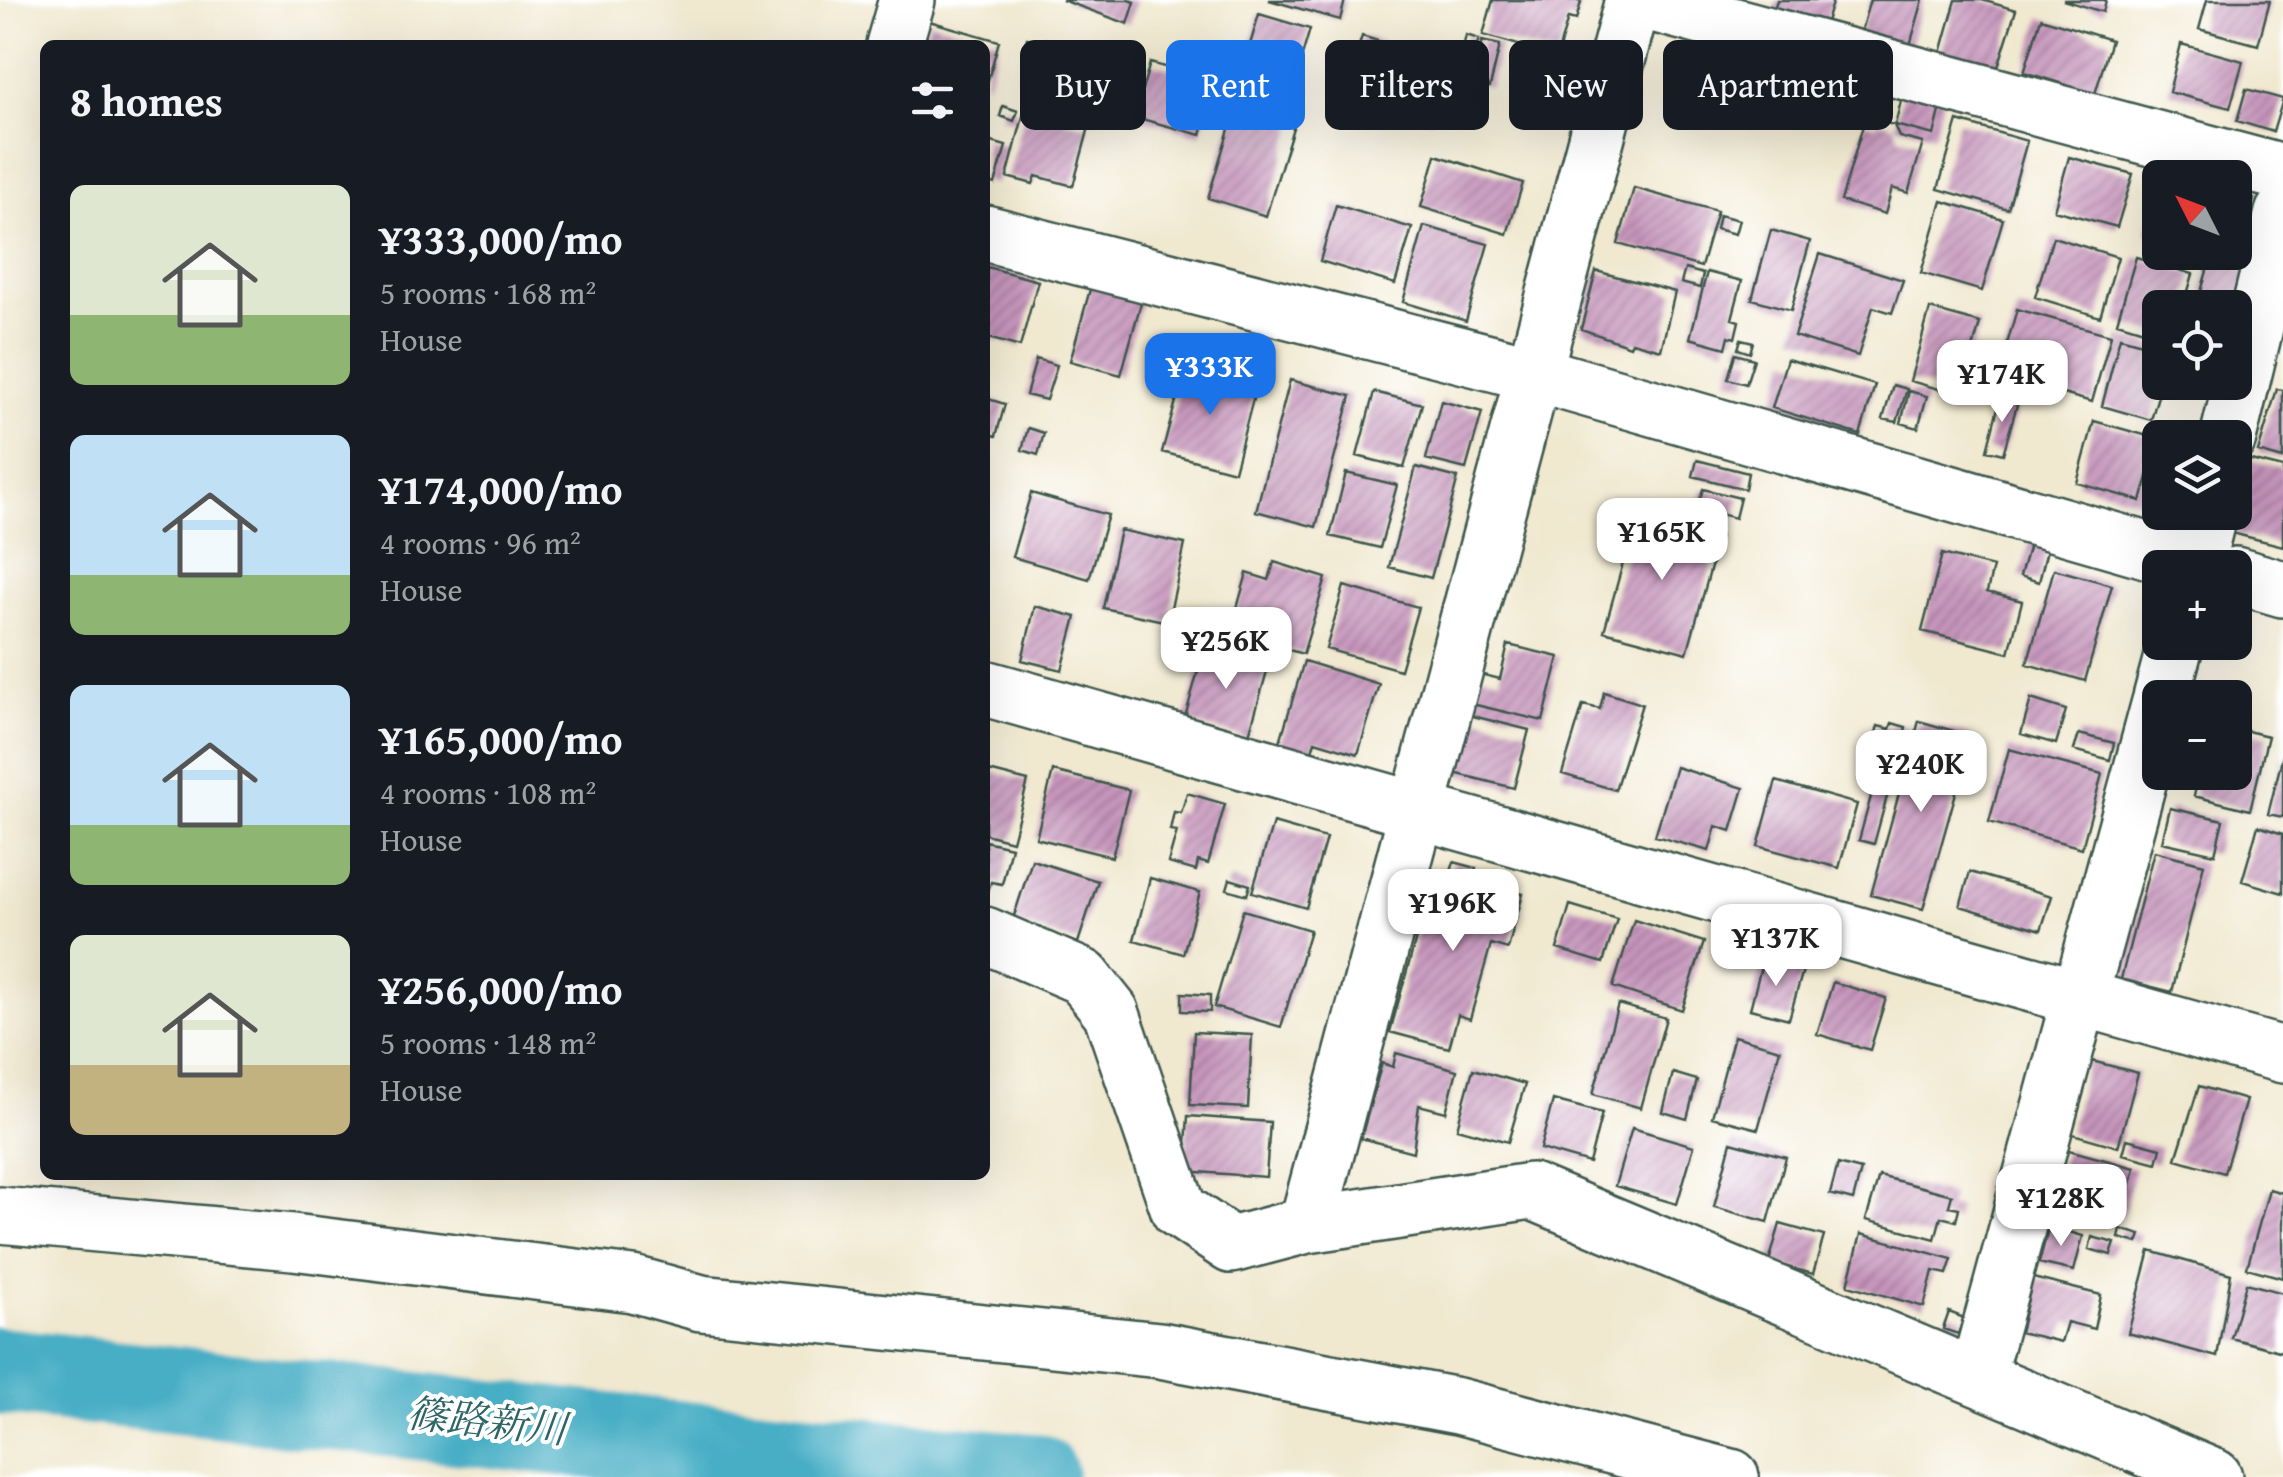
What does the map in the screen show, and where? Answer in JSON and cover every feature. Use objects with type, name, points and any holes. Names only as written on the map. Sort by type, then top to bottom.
[{"type":"street","points":[[895,40],[907,0]]},
{"type":"street","points":[[1306,1226],[1635,0],[2283,172]]},
{"type":"street","points":[[2232,420],[2283,213]]},
{"type":"street","points":[[990,235],[1532,373],[2183,550]]},
{"type":"street","points":[[2252,576],[2283,589]]},
{"type":"street","points":[[990,689],[2283,1055]]},
{"type":"street","points":[[1977,1376],[2142,772]]},
{"type":"street","points":[[990,937],[1083,977],[1110,1012],[1179,1210],[1231,1245],[1306,1226],[1531,1191],[2214,1477]]},
{"type":"street","points":[[0,1215],[292,1242],[614,1282],[700,1303],[1160,1350],[1458,1406],[1731,1477]]},
{"type":"building","points":[[1062,0],[1129,0],[1135,2],[1128,24]]},
{"type":"building","points":[[1269,0],[1345,0],[1340,20]]},
{"type":"building","points":[[1493,0],[1581,2],[1576,20],[1568,18],[1562,40],[1509,42],[1483,35]]},
{"type":"building","points":[[1777,0],[1833,0],[1825,25],[1774,9]]},
{"type":"building","points":[[1870,0],[1923,0],[1908,52],[1893,48],[1893,40],[1859,38]]},
{"type":"building","points":[[1956,0],[1982,0],[2016,10],[1997,70],[1941,53]]},
{"type":"building","points":[[2063,0],[2106,0],[2103,12]]},
{"type":"building","points":[[2207,0],[2270,0],[2258,45],[2199,29]]},
{"type":"building","points":[[1259,14],[1310,29],[1305,46],[1305,40],[1251,40]]},
{"type":"building","points":[[2041,18],[2111,40],[2095,94],[2024,72]]},
{"type":"building","points":[[929,21],[999,41],[990,73],[990,40],[923,40]]},
{"type":"building","points":[[1489,43],[1500,45],[1489,87]]},
{"type":"building","points":[[2181,44],[2243,61],[2230,108],[2169,92]]},
{"type":"building","points":[[1150,63],[1166,67],[1166,126],[1146,120],[1146,76]]},
{"type":"building","points":[[1904,89],[1943,99],[1934,135],[1895,125]]},
{"type":"building","points":[[2246,89],[2283,99],[2273,132],[2237,121]]},
{"type":"building","points":[[1003,106],[1018,111],[1014,121],[1000,116]]},
{"type":"building","points":[[1958,121],[2027,141],[2008,209],[1938,189]]},
{"type":"building","points":[[1893,125],[1899,137],[1923,143],[1908,193],[1892,188],[1885,214],[1841,201],[1862,130],[1893,130]]},
{"type":"building","points":[[1020,128],[1088,130],[1073,186],[1036,176],[1033,184],[1007,177]]},
{"type":"building","points":[[1229,130],[1292,130],[1266,216],[1208,198]]},
{"type":"building","points":[[990,141],[1006,146],[995,184],[990,182]]},
{"type":"building","points":[[1436,155],[1523,183],[1507,234],[1421,207]]},
{"type":"building","points":[[2069,157],[2133,174],[2117,227],[2054,210]]},
{"type":"building","points":[[1634,188],[1717,211],[1701,267],[1618,244]]},
{"type":"building","points":[[1942,201],[2003,219],[1982,291],[1921,273]]},
{"type":"building","points":[[1336,205],[1412,228],[1395,284],[1320,261]]},
{"type":"building","points":[[1719,215],[1739,220],[1735,234],[1716,229]]},
{"type":"building","points":[[1424,226],[1488,244],[1466,321],[1403,302]]},
{"type":"building","points":[[1771,230],[1810,241],[1791,310],[1752,299]]},
{"type":"building","points":[[2053,237],[2118,257],[2100,317],[2035,297]]},
{"type":"building","points":[[1820,254],[1903,280],[1892,313],[1873,307],[1858,356],[1794,336]]},
{"type":"building","points":[[2136,257],[2142,259],[2142,270],[2193,274],[2188,290],[2142,290],[2142,330],[2117,322]]},
{"type":"building","points":[[990,268],[1038,281],[1020,347],[990,338]]},
{"type":"building","points":[[1685,269],[1703,274],[1700,288],[1681,283]]},
{"type":"building","points":[[2207,270],[2249,270],[2244,290],[2202,290]]},
{"type":"building","points":[[1596,271],[1675,292],[1661,350],[1632,342],[1630,346],[1581,329]]},
{"type":"building","points":[[1707,272],[1742,281],[1732,319],[1739,321],[1735,338],[1729,336],[1726,348],[1690,338]]},
{"type":"building","points":[[1091,286],[1142,299],[1121,375],[1070,361]]},
{"type":"building","points":[[1930,309],[1980,323],[1960,395],[1910,381]]},
{"type":"building","points":[[2017,309],[2111,335],[2092,402],[1998,376]]},
{"type":"building","points":[[2120,337],[2142,343],[2142,400],[2157,400],[2151,420],[2102,406]]},
{"type":"building","points":[[1741,339],[1753,342],[1750,353],[1738,349]]},
{"type":"building","points":[[1735,354],[1754,359],[1746,384],[1728,379]]},
{"type":"building","points":[[1036,359],[1057,365],[1046,400],[1026,395]]},
{"type":"building","points":[[1787,359],[1875,385],[1860,435],[1772,408]]},
{"type":"building","points":[[1186,365],[1257,384],[1234,471],[1162,452]]},
{"type":"building","points":[[1290,380],[1351,396],[1316,527],[1256,511]]},
{"type":"building","points":[[1893,385],[1907,389],[1897,422],[1883,419]]},
{"type":"building","points":[[2277,389],[2283,390],[2283,459],[2258,452]]},
{"type":"building","points":[[1909,391],[1927,396],[1918,428],[1901,423]]},
{"type":"building","points":[[1374,392],[1422,404],[1404,468],[1357,456]]},
{"type":"building","points":[[2001,396],[2018,401],[2003,454],[1987,450]]},
{"type":"building","points":[[990,400],[1005,404],[996,436],[990,434]]},
{"type":"building","points":[[1441,401],[1482,412],[1466,469],[1426,459]]},
{"type":"building","points":[[2094,421],[2142,434],[2141,501],[2077,483]]},
{"type":"building","points":[[1028,428],[1044,433],[1038,455],[1022,450]]},
{"type":"building","points":[[1697,460],[1748,473],[1745,489],[1693,476]]},
{"type":"building","points":[[2252,460],[2283,468],[2283,546],[2228,532],[2252,530]]},
{"type":"building","points":[[1416,467],[1458,478],[1431,578],[1389,567]]},
{"type":"building","points":[[1346,473],[1397,485],[1380,548],[1330,536]]},
{"type":"building","points":[[1703,489],[1740,498],[1735,518],[1697,508]]},
{"type":"building","points":[[1031,493],[1108,515],[1089,579],[1012,557]]},
{"type":"building","points":[[1637,513],[1720,535],[1687,653],[1604,631]]},
{"type":"building","points":[[1120,530],[1185,544],[1168,622],[1103,608]]},
{"type":"building","points":[[2030,541],[2048,546],[2039,582],[2020,576]]},
{"type":"building","points":[[1942,554],[1993,567],[1987,592],[2022,601],[2009,653],[1922,631]]},
{"type":"building","points":[[1274,562],[1326,578],[1303,654],[1230,633],[1247,573],[1269,580]]},
{"type":"building","points":[[2054,569],[2112,585],[2085,681],[2027,664]]},
{"type":"building","points":[[1344,586],[1418,607],[1400,670],[1326,649]]},
{"type":"building","points":[[1035,606],[1076,617],[1062,670],[1022,660]]},
{"type":"building","points":[[1508,645],[1559,657],[1543,721],[1472,704],[1480,674],[1500,679]]},
{"type":"building","points":[[1205,646],[1269,664],[1248,738],[1184,721]]},
{"type":"building","points":[[1304,661],[1379,684],[1358,754],[1315,741],[1309,762],[1277,752]]},
{"type":"building","points":[[1604,692],[1642,704],[1615,790],[1562,774],[1583,705],[1600,709]]},
{"type":"building","points":[[2031,699],[2066,710],[2056,744],[2021,734]]},
{"type":"building","points":[[1469,715],[1529,730],[1514,788],[1454,773]]},
{"type":"building","points":[[1919,721],[1972,736],[1923,909],[1871,895]]},
{"type":"building","points":[[1892,723],[1906,727],[1874,844],[1859,840],[1878,771],[1866,767],[1878,726],[1890,729]]},
{"type":"building","points":[[2252,732],[2268,736],[2250,810],[2194,796],[2195,790],[2252,790]]},
{"type":"building","points":[[2079,734],[2114,743],[2110,760],[2074,750]]},
{"type":"building","points":[[2009,749],[2102,774],[2082,848],[1989,822]]},
{"type":"building","points":[[2283,755],[2283,817],[2268,814]]},
{"type":"building","points":[[1676,767],[1744,788],[1731,831],[1716,826],[1709,851],[1655,836]]},
{"type":"building","points":[[990,771],[1028,781],[1012,841],[990,835]]},
{"type":"building","points":[[1053,771],[1129,790],[1112,857],[1036,838]]},
{"type":"building","points":[[1776,781],[1857,804],[1839,868],[1758,846]]},
{"type":"building","points":[[1187,793],[1225,804],[1208,864],[1198,861],[1196,871],[1168,863],[1177,831],[1170,830],[1174,812],[1181,813]]},
{"type":"building","points":[[2170,808],[2223,820],[2215,854],[2162,842]]},
{"type":"building","points":[[1273,823],[1326,838],[1306,908],[1252,892]]},
{"type":"building","points":[[2258,826],[2283,834],[2283,893],[2242,881]]},
{"type":"building","points":[[990,842],[1011,847],[1002,884],[991,882],[990,885]]},
{"type":"building","points":[[2154,851],[2204,864],[2172,992],[2121,979]]},
{"type":"building","points":[[1032,860],[1098,881],[1078,943],[1012,922]]},
{"type":"building","points":[[1454,862],[1476,868],[1473,881],[1523,894],[1508,949],[1491,944],[1470,1019],[1458,1015],[1449,1048],[1390,1032],[1433,877],[1448,881]]},
{"type":"building","points":[[1970,872],[2052,896],[2041,930],[1960,906]]},
{"type":"building","points":[[1150,878],[1200,892],[1183,954],[1134,940]]},
{"type":"building","points":[[1230,879],[1250,885],[1247,895],[1227,889]]},
{"type":"building","points":[[1570,905],[1617,919],[1603,963],[1557,949]]},
{"type":"building","points":[[1243,910],[1310,930],[1281,1027],[1214,1007]]},
{"type":"building","points":[[1634,920],[1704,942],[1682,1010],[1613,987]]},
{"type":"building","points":[[1763,959],[1803,970],[1789,1019],[1750,1009]]},
{"type":"building","points":[[1833,982],[1886,998],[1870,1050],[1817,1034]]},
{"type":"building","points":[[1182,993],[1210,995],[1210,1012],[1182,1011]]},
{"type":"building","points":[[1618,1004],[1666,1018],[1641,1108],[1593,1094]]},
{"type":"building","points":[[1194,1032],[1252,1035],[1248,1108],[1190,1105]]},
{"type":"building","points":[[1734,1036],[1780,1049],[1758,1129],[1712,1117]]},
{"type":"building","points":[[1396,1053],[1457,1070],[1446,1112],[1419,1105],[1413,1152],[1361,1138],[1382,1063],[1393,1067]]},
{"type":"building","points":[[2088,1060],[2138,1073],[2118,1147],[2069,1133]]},
{"type":"building","points":[[1473,1069],[1525,1084],[1508,1142],[1457,1128]]},
{"type":"building","points":[[1673,1073],[1697,1080],[1687,1119],[1663,1112]]},
{"type":"building","points":[[2199,1086],[2246,1100],[2224,1173],[2176,1159]]},
{"type":"building","points":[[1553,1100],[1602,1113],[1589,1163],[1540,1149]]},
{"type":"building","points":[[1188,1116],[1270,1122],[1266,1177],[1184,1171]]},
{"type":"building","points":[[1632,1128],[1694,1146],[1677,1204],[1615,1186]]},
{"type":"building","points":[[2127,1139],[2161,1148],[2157,1163],[2123,1154]]},
{"type":"building","points":[[1731,1142],[1786,1157],[1768,1222],[1714,1207]]},
{"type":"building","points":[[2065,1149],[2135,1168],[2123,1215],[2052,1196]]},
{"type":"building","points":[[1838,1164],[1861,1170],[1853,1200],[1830,1194]]},
{"type":"building","points":[[1879,1176],[1952,1195],[1949,1206],[1959,1208],[1956,1221],[1941,1217],[1935,1239],[1866,1220]]},
{"type":"building","points":[[2269,1189],[2283,1193],[2283,1278],[2247,1268]]},
{"type":"building","points":[[1780,1224],[1824,1236],[1813,1274],[1769,1262]]},
{"type":"building","points":[[2049,1226],[2083,1236],[2074,1271],[2039,1263]]},
{"type":"building","points":[[2121,1229],[2141,1235],[2138,1243],[2119,1238]]},
{"type":"building","points":[[1861,1234],[1952,1259],[1947,1274],[1933,1271],[1924,1307],[1848,1285]]},
{"type":"building","points":[[2092,1237],[2115,1243],[2111,1255],[2089,1249]]},
{"type":"building","points":[[2150,1251],[2231,1274],[2217,1357],[2128,1333]]},
{"type":"building","points":[[2033,1278],[2101,1295],[2094,1329],[2067,1322],[2061,1342],[2020,1332]]},
{"type":"building","points":[[2246,1283],[2283,1293],[2283,1352],[2231,1338]]},
{"type":"building","points":[[1949,1312],[1964,1318],[1958,1334],[1943,1329]]},
{"type":"waterway","name":"篠路新川","points":[[0,1371],[666,1443],[1034,1477]]}]
